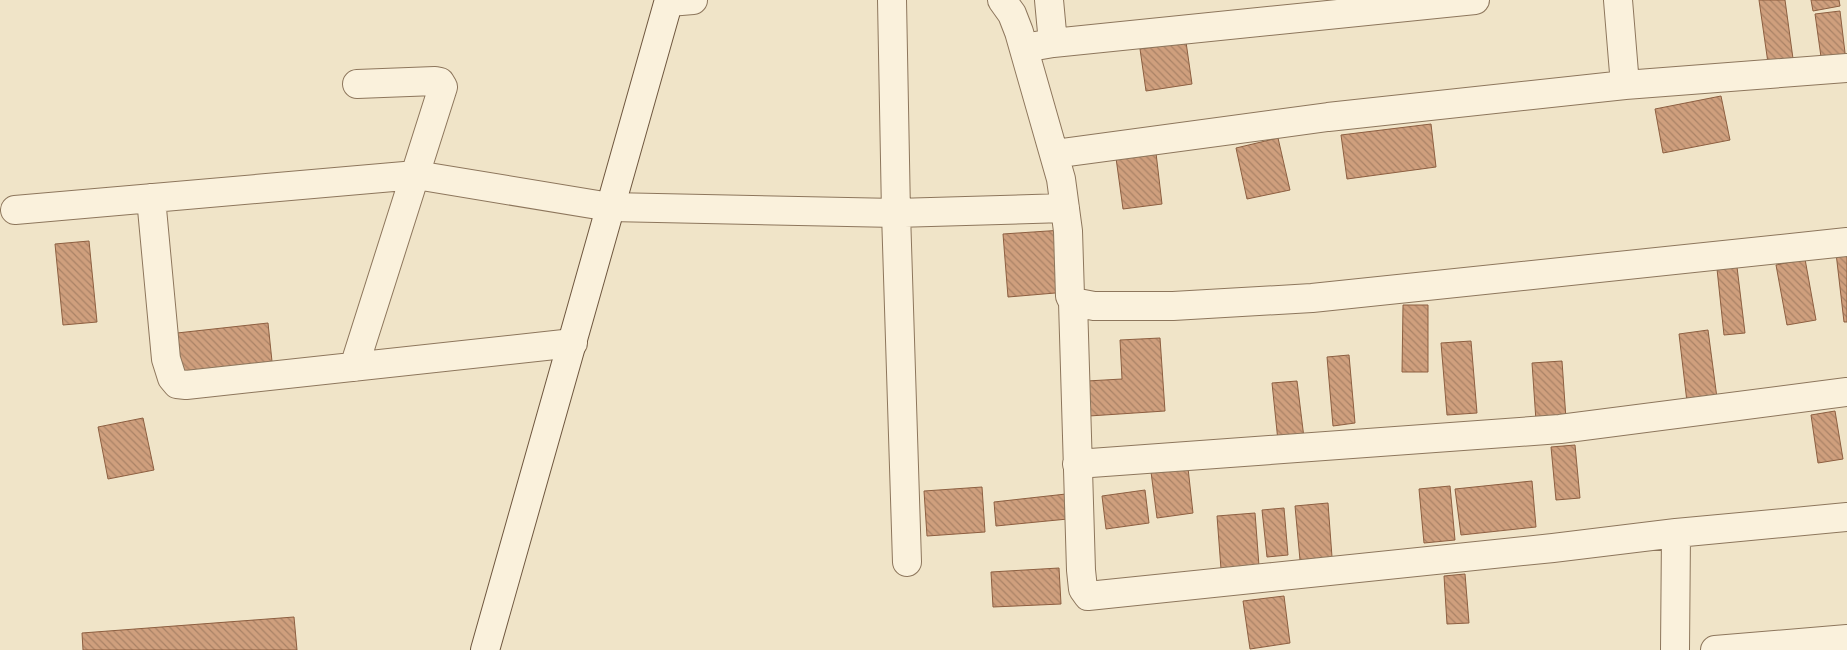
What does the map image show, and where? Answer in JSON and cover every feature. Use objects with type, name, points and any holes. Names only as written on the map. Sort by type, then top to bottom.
[{"type":"street","points":[[892,0],[896,213],[907,562]]},
{"type":"street","points":[[1002,0],[1012,14],[1024,48],[1061,179],[1068,231],[1070,296],[1073,302],[1077,464],[1083,589],[1085,594],[1090,596],[1553,548],[1676,533],[1847,517]]},
{"type":"street","points":[[1049,0],[1053,43]]},
{"type":"street","points":[[1024,48],[1053,43],[1475,0]]},
{"type":"street","points":[[1618,0],[1625,85]]},
{"type":"street","points":[[485,650],[610,207],[677,1]]},
{"type":"street","points":[[1054,154],[1328,117],[1625,85],[1847,68]]},
{"type":"street","points":[[354,367],[441,97],[442,84],[429,80],[357,84]]},
{"type":"street","points":[[16,210],[416,175],[610,207],[896,213],[1065,208]]},
{"type":"street","points":[[151,198],[166,359],[172,378],[177,384],[186,385],[573,343]]},
{"type":"street","points":[[1073,302],[1094,306],[1173,306],[1312,298],[1847,242]]},
{"type":"street","points":[[1077,464],[1560,428],[1847,392]]},
{"type":"street","points":[[1674,650],[1676,533]]},
{"type":"street","points":[[1715,650],[1847,639]]},
{"type":"building","points":[[1759,0],[1785,0],[1794,66],[1769,70]]},
{"type":"building","points":[[1811,0],[1839,0],[1840,6],[1813,11]]},
{"type":"building","points":[[1840,11],[1846,61],[1822,64],[1815,14]]},
{"type":"building","points":[[1186,42],[1192,84],[1146,91],[1140,49]]},
{"type":"building","points":[[1721,96],[1730,140],[1663,153],[1655,109]]},
{"type":"building","points":[[1431,124],[1436,167],[1347,179],[1341,135]]},
{"type":"building","points":[[1278,138],[1290,190],[1247,199],[1236,148]]},
{"type":"building","points":[[1156,153],[1162,204],[1123,209],[1116,158]]},
{"type":"building","points":[[1063,230],[1067,292],[1008,297],[1003,234]]},
{"type":"building","points":[[89,241],[97,322],[63,325],[55,244]]},
{"type":"building","points":[[1847,252],[1847,322],[1844,322],[1836,253]]},
{"type":"building","points":[[1805,259],[1816,320],[1787,325],[1776,265]]},
{"type":"building","points":[[1737,267],[1745,333],[1724,335],[1717,269]]},
{"type":"building","points":[[1403,305],[1428,305],[1428,372],[1402,372]]},
{"type":"building","points":[[268,323],[273,371],[182,381],[177,333]]},
{"type":"building","points":[[1708,330],[1717,398],[1687,402],[1679,334]]},
{"type":"building","points":[[1160,338],[1165,411],[1089,416],[1087,381],[1122,379],[1120,340]]},
{"type":"building","points":[[1471,341],[1477,413],[1447,415],[1441,343]]},
{"type":"building","points":[[1349,355],[1355,423],[1333,426],[1327,357]]},
{"type":"building","points":[[1562,361],[1566,419],[1536,421],[1532,363]]},
{"type":"building","points":[[1297,381],[1304,438],[1278,441],[1272,383]]},
{"type":"building","points":[[1835,411],[1843,459],[1818,463],[1811,415]]},
{"type":"building","points":[[143,418],[154,470],[108,479],[98,427]]},
{"type":"building","points":[[1575,445],[1580,498],[1556,500],[1551,447]]},
{"type":"building","points":[[1188,468],[1193,513],[1157,518],[1151,472]]},
{"type":"building","points":[[1532,481],[1536,527],[1461,535],[1455,489]]},
{"type":"building","points":[[1450,486],[1455,540],[1424,543],[1419,489]]},
{"type":"building","points":[[982,487],[985,532],[927,536],[924,491]]},
{"type":"building","points":[[1145,490],[1149,523],[1106,529],[1102,496]]},
{"type":"building","points":[[1075,493],[1078,518],[996,526],[994,502]]},
{"type":"building","points":[[1328,503],[1332,557],[1300,560],[1295,506]]},
{"type":"building","points":[[1284,508],[1288,555],[1267,557],[1262,510]]},
{"type":"building","points":[[1255,513],[1259,566],[1221,569],[1217,516]]},
{"type":"building","points":[[1059,568],[1061,604],[993,607],[991,572]]},
{"type":"building","points":[[1465,574],[1469,623],[1447,624],[1444,576]]},
{"type":"building","points":[[1284,596],[1290,643],[1250,649],[1243,601]]},
{"type":"building","points":[[294,617],[297,650],[83,650],[82,633]]}]
